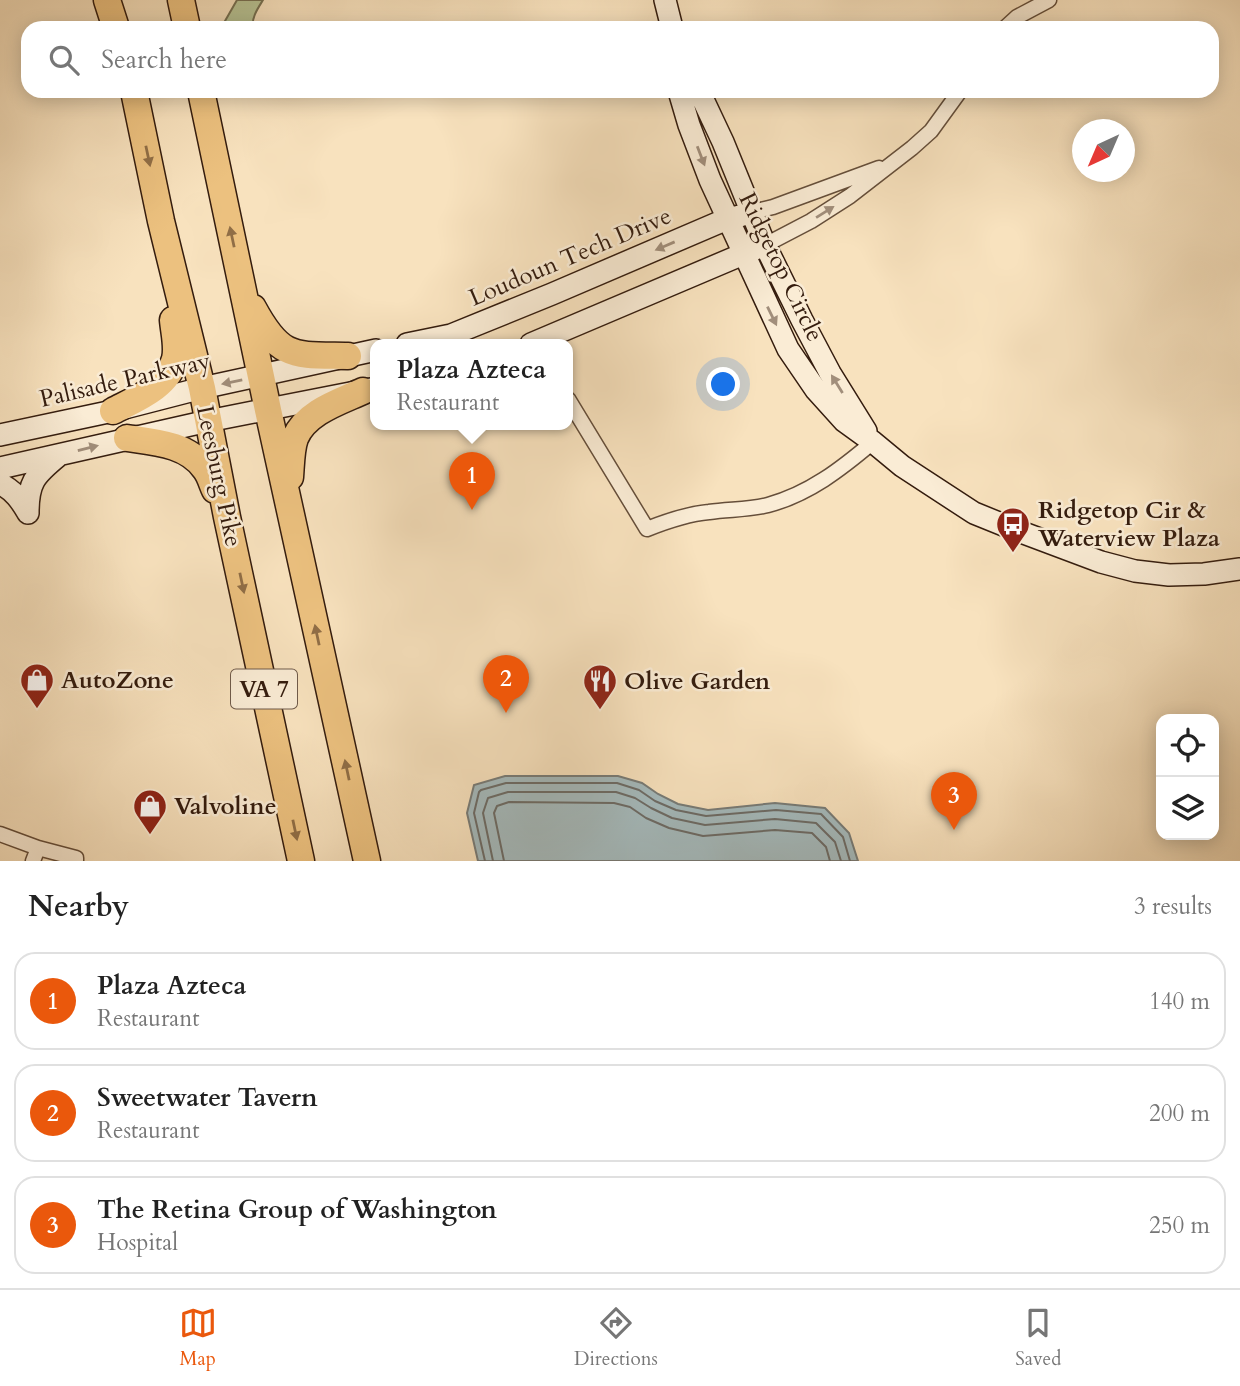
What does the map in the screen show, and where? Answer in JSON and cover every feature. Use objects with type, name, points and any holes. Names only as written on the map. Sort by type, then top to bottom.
[{"type":"highway","points":[[107,0],[115,21]]},
{"type":"highway","points":[[115,0],[117,21]]},
{"type":"highway","points":[[181,0],[186,21]]},
{"type":"highway","name":"Leesburg Pike","points":[[135,98],[161,221],[202,388],[301,861]]},
{"type":"highway","name":"VA 7","points":[[202,98],[367,861]]},
{"type":"highway","points":[[113,411],[153,390],[166,377],[175,359],[161,221]]},
{"type":"highway","points":[[243,288],[263,326],[284,349],[304,355],[348,356]]},
{"type":"highway","points":[[287,499],[294,440],[301,426],[326,408],[369,389]]},
{"type":"highway","points":[[127,438],[177,447],[196,460],[206,470],[227,517]]},
{"type":"street","points":[[665,0],[670,21]]},
{"type":"street","points":[[1013,21],[1049,0]]},
{"type":"street","name":"Ridgetop Circle","points":[[681,98],[697,147],[727,219],[788,349],[816,390],[844,421],[902,466],[974,513],[1101,562],[1135,571],[1169,575],[1240,569]]},
{"type":"street","name":"Ridgetop Circle","points":[[702,98],[765,245],[824,362],[873,442]]},
{"type":"street","points":[[543,339],[765,245],[811,221],[850,196],[912,148],[930,131],[955,98]]},
{"type":"street","points":[[752,212],[774,207],[890,164]]},
{"type":"street","name":"Loudoun Tech Drive","points":[[431,339],[451,335],[727,219],[752,212]]},
{"type":"street","points":[[565,339],[577,325]]},
{"type":"street","points":[[261,375],[370,351]]},
{"type":"street","name":"Palisade Parkway","points":[[0,435],[261,375]]},
{"type":"street","points":[[0,468],[127,438],[369,389]]},
{"type":"street","points":[[573,407],[647,529],[691,514],[749,509],[806,491],[843,467],[873,442]]},
{"type":"street","points":[[0,484],[19,497],[28,513],[28,496],[33,481],[60,455]]},
{"type":"street","points":[[0,834],[36,855],[76,858],[76,861]]},
{"type":"green space","points":[[237,0],[263,0],[253,21],[225,21]]},
{"type":"water","points":[[505,776],[618,776],[642,783],[678,804],[708,810],[775,803],[825,808],[849,833],[858,861],[478,861],[467,813],[474,785]]},
{"type":"place","name":"Plaza Azteca","points":[[472,510]]},
{"type":"place","name":"Ridgetop Cir & Waterview Plaza","points":[[1013,554]]},
{"type":"place","name":"AutoZone","points":[[37,710]]},
{"type":"place","name":"Olive Garden","points":[[600,711]]},
{"type":"place","name":"Sweetwater Tavern","points":[[506,713]]},
{"type":"place","name":"The Retina Group of Washington","points":[[954,830]]},
{"type":"place","name":"Valvoline","points":[[150,836]]}]
